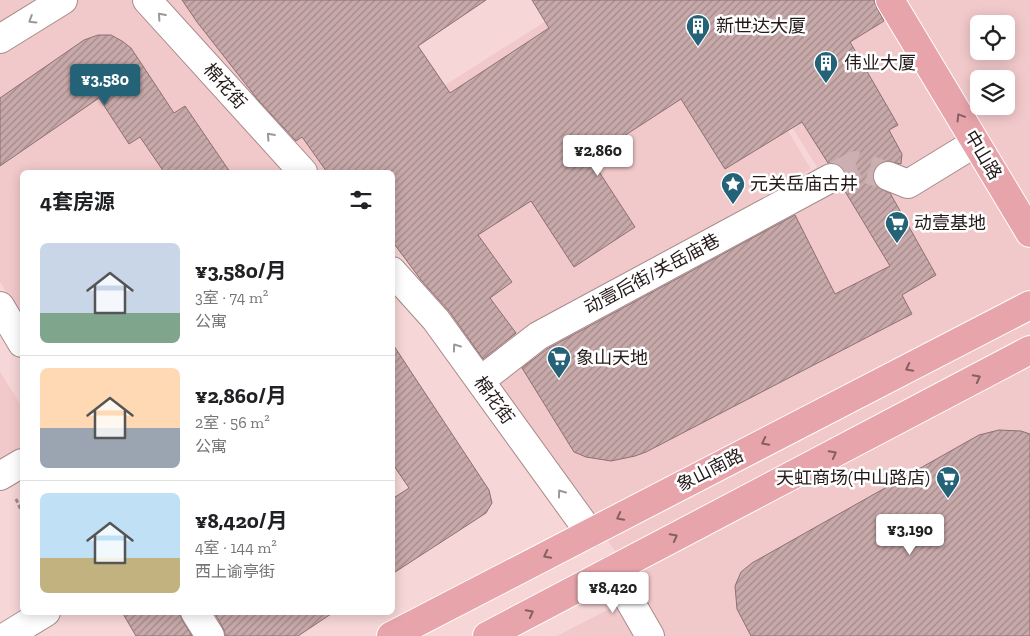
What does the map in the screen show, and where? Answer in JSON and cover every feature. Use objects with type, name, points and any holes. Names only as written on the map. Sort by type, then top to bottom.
[{"type":"main road","name":"中山路","points":[[890,0],[1030,234]]},
{"type":"main road","name":"象山南路","points":[[391,636],[1030,305]]},
{"type":"main road","points":[[487,636],[1030,350]]},
{"type":"street","points":[[0,39],[63,0]]},
{"type":"street","name":"棉花街","points":[[147,0],[301,170]]},
{"type":"street","points":[[888,176],[908,184],[976,143]]},
{"type":"street","name":"动壹后街/关岳庙巷","points":[[480,381],[538,336],[831,178]]},
{"type":"street","name":"棉花街","points":[[398,289],[436,320],[590,533]]},
{"type":"street","points":[[0,306],[20,340]]},
{"type":"street","points":[[0,476],[20,464]]},
{"type":"street","points":[[612,570],[650,636]]},
{"type":"street","points":[[7,636],[41,615]]},
{"type":"street","points":[[197,615],[210,636]]},
{"type":"shaded area","points":[[0,0],[200,0],[345,170],[20,170],[20,315],[0,282]]},
{"type":"shaded area","points":[[579,0],[740,51],[811,169],[531,330],[485,368],[395,244],[395,221],[406,110]]},
{"type":"shaded area","points":[[712,0],[1030,0],[1030,636],[557,636],[644,591],[491,379],[573,322],[613,400],[826,288],[779,193],[817,167]]},
{"type":"shaded area","points":[[0,372],[20,404],[20,450],[0,462]]},
{"type":"building","points":[[182,0],[486,0],[418,46],[450,93],[549,28],[532,0],[874,0],[884,21],[850,42],[898,125],[889,130],[902,154],[901,164],[886,161],[878,164],[873,171],[873,179],[876,186],[890,193],[936,275],[902,295],[912,314],[646,452],[611,461],[586,457],[574,452],[522,368],[547,349],[795,215],[835,294],[890,266],[843,188],[847,179],[844,170],[839,164],[828,163],[802,122],[725,169],[681,99],[590,158],[635,227],[574,267],[531,201],[478,235],[512,282],[490,298],[516,333],[483,359],[449,311],[421,280],[395,245],[395,170],[326,170],[302,137],[296,141],[259,101]]},
{"type":"building","points":[[98,35],[111,35],[131,48],[174,113],[185,106],[229,170],[163,170],[140,137],[129,144],[99,98],[0,166],[0,98],[84,40]]},
{"type":"building","points":[[395,348],[489,490],[492,503],[486,513],[395,572],[395,497],[409,488],[395,467]]},
{"type":"building","name":"天虹商场(中山路店)","points":[[999,430],[1021,431],[1030,434],[1030,636],[751,636],[737,609],[735,586],[741,572],[752,563],[979,435]]},
{"type":"building","points":[[124,615],[180,615],[192,636],[136,636]]},
{"type":"building","points":[[216,615],[330,615],[298,636],[226,636]]},
{"type":"tunnel","points":[[831,178],[855,165],[888,176]]},
{"type":"place","name":"新世达大厦","points":[[698,47]]},
{"type":"place","name":"伟业大厦","points":[[826,84]]},
{"type":"place","name":"元关岳庙古井","points":[[733,205]]},
{"type":"place","name":"动壹基地","points":[[897,244]]},
{"type":"place","name":"象山天地","points":[[559,379]]},
{"type":"place","name":"天虹商场(中山路店)","points":[[948,499]]}]
